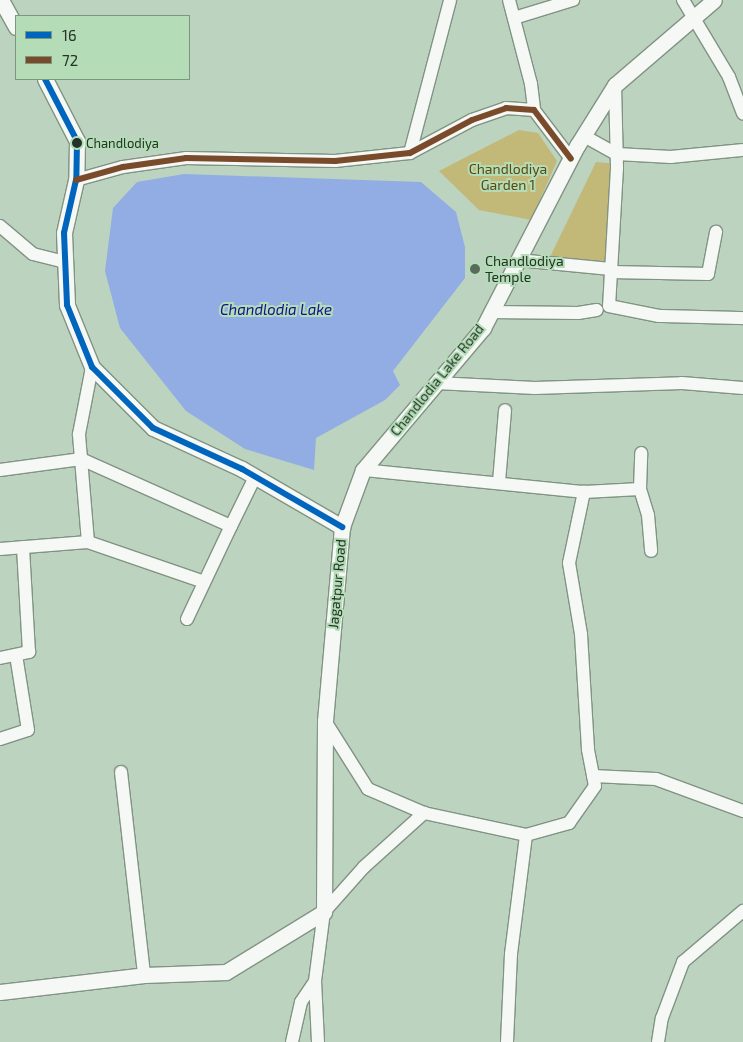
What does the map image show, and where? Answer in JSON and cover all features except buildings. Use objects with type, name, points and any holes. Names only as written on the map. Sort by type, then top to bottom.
[{"type":"street","points":[[1,0],[15,25]]},
{"type":"street","points":[[410,152],[450,0]]},
{"type":"street","points":[[509,0],[531,84],[534,110],[571,159]]},
{"type":"street","points":[[514,18],[573,0]]},
{"type":"street","points":[[683,0],[692,18],[729,77],[743,113]]},
{"type":"street","name":"Chandlodia Lake Road","points":[[342,527],[363,470],[483,328],[571,159],[614,85],[714,0]]},
{"type":"street","name":"Jagatpur Road","points":[[46,80],[76,141],[76,180],[64,233],[67,304],[92,367],[153,428],[255,477],[342,527],[325,721],[324,912]]},
{"type":"street","points":[[614,85],[617,154],[609,306],[659,316],[743,318]]},
{"type":"street","points":[[76,180],[122,167],[186,158],[335,161],[410,152],[472,120],[506,108],[534,110]]},
{"type":"street","points":[[584,136],[617,154],[671,157],[743,150]]},
{"type":"street","points":[[0,226],[33,254],[66,262]]},
{"type":"street","points":[[518,260],[611,271],[708,274],[716,232]]},
{"type":"street","points":[[491,312],[578,313],[597,310]]},
{"type":"street","points":[[88,542],[79,434],[92,367]]},
{"type":"street","points":[[436,383],[535,388],[682,383],[743,388]]},
{"type":"street","points":[[499,482],[505,410]]},
{"type":"street","points":[[641,453],[640,489],[648,516],[651,551]]},
{"type":"street","points":[[0,470],[81,460],[231,526]]},
{"type":"street","points":[[363,470],[499,482],[584,492],[640,489]]},
{"type":"street","points":[[187,619],[255,477]]},
{"type":"street","points":[[325,721],[368,788],[424,813],[526,834],[569,823],[595,786],[588,749],[581,634],[569,563],[584,492]]},
{"type":"street","points":[[0,549],[88,542],[204,582]]},
{"type":"street","points":[[0,658],[29,652],[23,547]]},
{"type":"street","points":[[0,740],[28,730],[16,655]]},
{"type":"street","points":[[121,772],[144,975]]},
{"type":"street","points":[[593,776],[656,779],[743,811]]},
{"type":"street","points":[[0,992],[144,975],[226,972],[324,912],[364,867],[424,813]]},
{"type":"street","points":[[508,1042],[510,954],[526,834]]},
{"type":"street","points":[[658,1042],[662,1018],[683,962],[743,911]]},
{"type":"street","points":[[318,1042],[315,981],[324,912]]},
{"type":"street","points":[[292,1042],[301,1002],[315,981]]},
{"type":"green space","name":"Chandlodiya Garden 1","points":[[519,130],[538,133],[557,161],[531,220],[479,210],[439,171]]},
{"type":"green space","points":[[596,162],[617,164],[605,264],[549,259]]},
{"type":"water","name":"Chandlodia Lake","points":[[184,174],[421,182],[456,212],[465,247],[465,278],[393,371],[400,385],[385,400],[316,438],[314,470],[245,449],[186,411],[120,328],[105,271],[113,208],[137,182]]},
{"type":"transit line","name":"16","points":[[46,80],[77,141],[76,180],[64,233],[67,305],[92,367],[153,428],[242,469],[342,527]]},
{"type":"transit line","name":"72","points":[[76,180],[123,167],[186,158],[335,161],[410,153],[472,120],[506,108],[534,110],[571,159]]},
{"type":"place","name":"Chandlodiya","points":[[77,143]]},
{"type":"place","name":"Chandlodiya Temple","points":[[475,269]]}]
